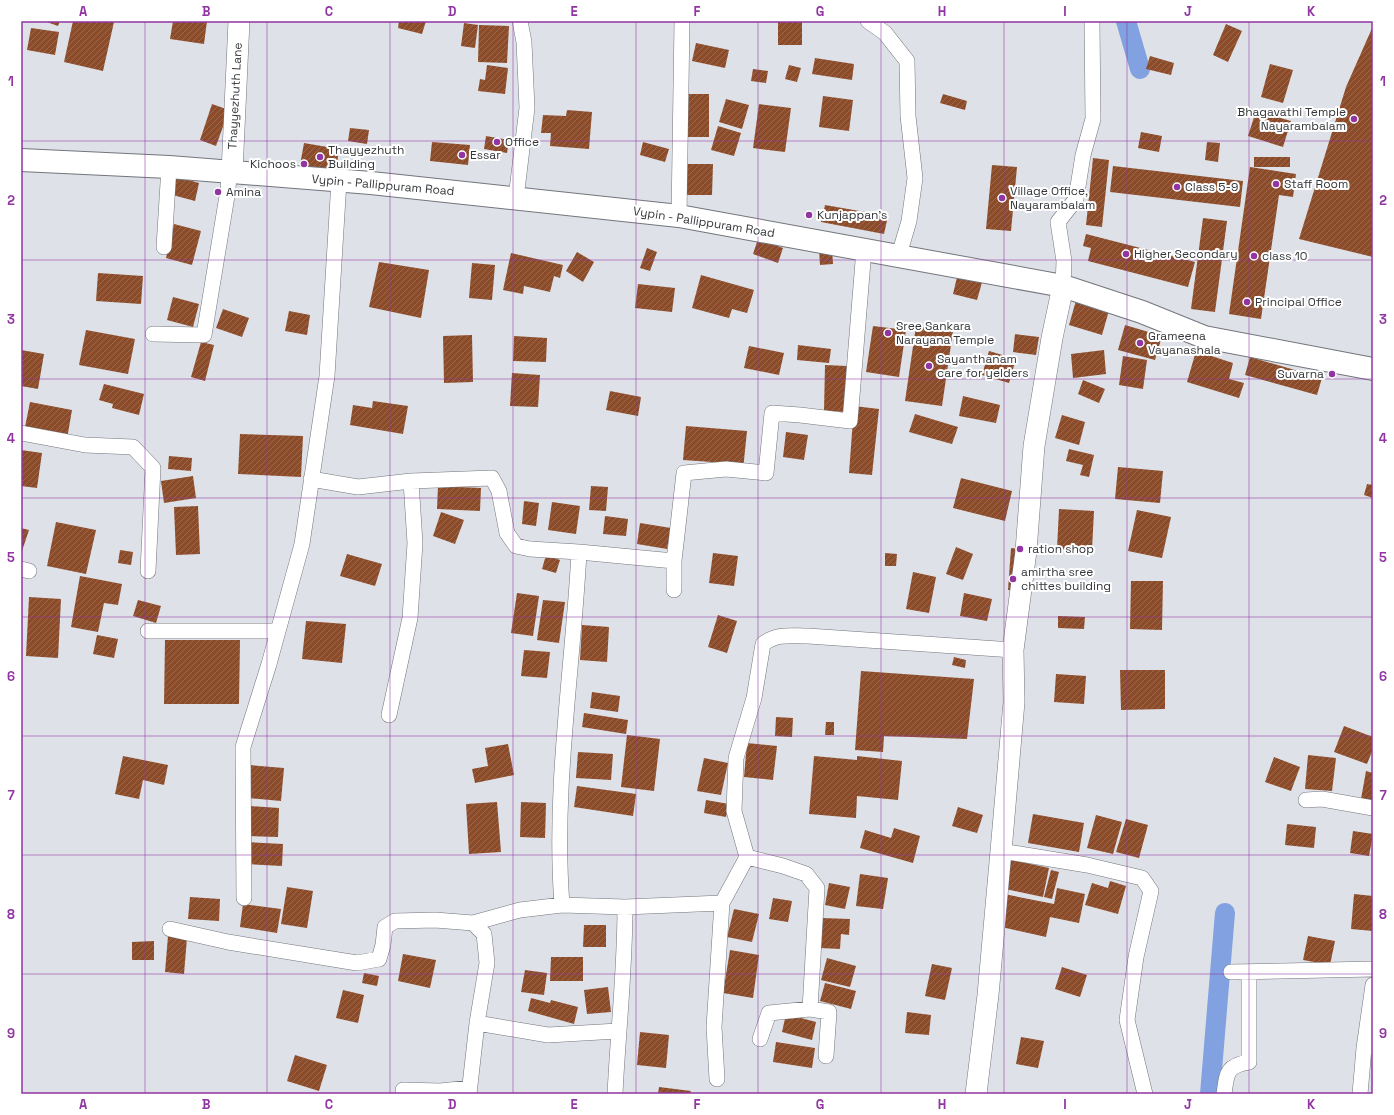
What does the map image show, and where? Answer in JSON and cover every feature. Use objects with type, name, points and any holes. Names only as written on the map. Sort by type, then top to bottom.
[{"type":"main road","name":"Vypin - Pallippuram Road","points":[[21,160],[169,167],[339,181],[516,198],[679,216],[1063,286],[1142,312],[1204,337],[1373,369]]},
{"type":"street","name":"Thayyezhuth Lane","points":[[230,172],[239,21]]},
{"type":"street","points":[[516,198],[527,108],[524,42],[520,21]]},
{"type":"street","points":[[679,216],[682,21]]},
{"type":"street","points":[[868,21],[885,34],[906,61],[908,116],[915,178],[910,221],[899,255]]},
{"type":"street","points":[[976,1094],[988,995],[1001,851],[1014,702],[1013,650],[1026,551],[1034,446],[1052,338],[1063,286],[1064,261],[1058,222],[1076,199],[1083,155],[1093,119],[1092,21]]},
{"type":"street","points":[[164,247],[169,167]]},
{"type":"street","points":[[153,334],[204,335],[230,172]]},
{"type":"street","points":[[244,898],[243,747],[269,664],[302,544],[327,376],[339,181]]},
{"type":"street","points":[[674,590],[674,561],[684,473],[726,469],[766,473],[772,413],[850,421],[864,249]]},
{"type":"street","points":[[21,433],[86,445],[133,446],[153,468],[148,572]]},
{"type":"street","points":[[311,479],[358,487],[410,481],[492,478],[499,491],[507,533],[516,546],[530,549],[674,561]]},
{"type":"street","points":[[389,715],[410,618],[415,543],[410,481]]},
{"type":"street","points":[[562,905],[559,873],[562,776],[579,552]]},
{"type":"street","points":[[148,631],[277,631]]},
{"type":"street","points":[[716,1079],[714,1027],[722,903],[748,857],[734,810],[736,758],[754,698],[763,644],[771,638],[779,635],[1013,650]]},
{"type":"street","points":[[1306,800],[1322,799],[1373,808]]},
{"type":"street","points":[[1001,851],[1087,865],[1142,878],[1150,891],[1136,957],[1126,1020],[1145,1094]]},
{"type":"street","points":[[748,857],[806,874],[817,888],[810,1008]]},
{"type":"street","points":[[170,929],[228,942],[357,963],[378,959],[383,945],[385,927],[395,921],[436,920],[473,923],[520,910],[562,905],[625,907],[722,903]]},
{"type":"street","points":[[615,1094],[618,1031],[623,992],[625,907]]},
{"type":"street","points":[[403,1090],[469,1091],[477,1023],[487,963],[484,934],[473,923]]},
{"type":"street","points":[[1231,972],[1373,969]]},
{"type":"street","points":[[1224,1094],[1228,1072],[1236,1065],[1249,1062],[1251,1044],[1249,972]]},
{"type":"street","points":[[1360,1094],[1368,1047],[1373,984]]},
{"type":"street","points":[[760,1039],[769,1013],[810,1008],[829,1012],[826,1056]]},
{"type":"street","points":[[477,1023],[548,1035],[618,1031]]},
{"type":"building","points":[[44,21],[60,21],[58,26]]},
{"type":"building","points":[[73,21],[114,22],[103,71],[64,62]]},
{"type":"building","points":[[173,21],[207,21],[204,44],[170,39]]},
{"type":"building","points":[[399,21],[426,21],[422,34],[398,28]]},
{"type":"building","points":[[778,21],[802,21],[802,45],[778,45]]},
{"type":"building","points":[[464,23],[478,25],[475,48],[461,46]]},
{"type":"building","points":[[1226,24],[1242,31],[1228,62],[1213,55]]},
{"type":"building","points":[[479,25],[509,26],[507,63],[478,62]]},
{"type":"building","name":"Bhagavathi Temple Nayarambalam","points":[[1373,26],[1373,257],[1299,239],[1346,87]]},
{"type":"building","points":[[31,28],[59,32],[55,55],[27,50]]},
{"type":"building","points":[[696,43],[729,50],[725,68],[692,61]]},
{"type":"building","points":[[1150,56],[1174,63],[1171,75],[1146,69]]},
{"type":"building","points":[[815,58],[854,64],[852,80],[812,74]]},
{"type":"building","points":[[1270,64],[1293,70],[1283,103],[1261,97]]},
{"type":"building","points":[[487,65],[508,68],[505,94],[478,91],[480,79],[485,80]]},
{"type":"building","points":[[789,65],[801,68],[797,82],[785,79]]},
{"type":"building","points":[[753,69],[768,71],[766,83],[751,81]]},
{"type":"building","points":[[685,94],[709,94],[709,137],[685,137]]},
{"type":"building","points":[[943,94],[967,101],[965,110],[940,103]]},
{"type":"building","points":[[823,96],[853,100],[849,131],[819,127]]},
{"type":"building","points":[[726,99],[749,105],[742,129],[719,122]]},
{"type":"building","points":[[212,104],[229,110],[216,146],[200,140]]},
{"type":"building","points":[[759,104],[791,108],[785,152],[753,148]]},
{"type":"building","points":[[567,110],[592,112],[589,149],[550,146],[551,133],[541,133],[543,115],[566,116]]},
{"type":"building","points":[[1256,111],[1291,121],[1283,147],[1248,136]]},
{"type":"building","points":[[718,126],[741,133],[734,156],[711,150]]},
{"type":"building","points":[[350,128],[369,130],[367,144],[348,141]]},
{"type":"building","points":[[1141,132],[1162,136],[1159,152],[1138,148]]},
{"type":"building","name":"Office","points":[[486,136],[509,140],[507,153],[484,149]]},
{"type":"building","points":[[432,142],[470,145],[468,165],[430,161]]},
{"type":"building","points":[[643,142],[669,149],[665,162],[640,155]]},
{"type":"building","points":[[1207,142],[1220,143],[1218,162],[1205,160]]},
{"type":"building","name":"Thayyezhuth Building","points":[[304,143],[339,149],[336,171],[300,165]]},
{"type":"building","points":[[1254,157],[1290,157],[1290,167],[1254,167]]},
{"type":"building","points":[[1093,158],[1109,160],[1102,227],[1086,225]]},
{"type":"building","points":[[686,164],[713,164],[712,195],[686,195]]},
{"type":"building","name":"Village Office, Nayarambalam","points":[[992,165],[1017,167],[1011,231],[986,229]]},
{"type":"building","name":"Class 5-9","points":[[1113,166],[1243,181],[1240,207],[1110,192]]},
{"type":"building","name":"class 10","points":[[1250,167],[1296,174],[1293,197],[1279,195],[1261,319],[1229,314]]},
{"type":"building","points":[[174,176],[199,183],[195,201],[169,194]]},
{"type":"building","points":[[825,205],[888,216],[884,234],[821,222]]},
{"type":"building","points":[[1203,218],[1227,221],[1215,312],[1191,309]]},
{"type":"building","points":[[174,224],[201,231],[192,265],[166,258]]},
{"type":"building","name":"Higher Secondary","points":[[1086,234],[1195,262],[1188,287],[1088,261],[1091,248],[1083,246]]},
{"type":"building","points":[[758,239],[783,248],[778,263],[753,254]]},
{"type":"building","points":[[647,248],[657,252],[650,271],[640,268]]},
{"type":"building","points":[[832,248],[833,264],[820,265],[819,249]]},
{"type":"building","points":[[577,252],[594,262],[583,282],[566,271]]},
{"type":"building","points":[[511,253],[563,265],[560,278],[554,276],[550,292],[524,286],[523,294],[503,290]]},
{"type":"building","points":[[379,262],[429,270],[421,318],[369,307]]},
{"type":"building","points":[[472,263],[495,265],[492,300],[469,298]]},
{"type":"building","points":[[98,273],[143,276],[141,304],[96,301]]},
{"type":"building","points":[[958,273],[983,279],[977,300],[953,294]]},
{"type":"building","points":[[701,275],[754,290],[747,313],[732,309],[729,318],[692,308]]},
{"type":"building","points":[[638,284],[675,288],[672,312],[635,308]]},
{"type":"building","points":[[173,297],[199,304],[193,327],[167,320]]},
{"type":"building","points":[[1077,297],[1110,307],[1102,335],[1069,325]]},
{"type":"building","points":[[223,309],[249,318],[242,337],[216,328]]},
{"type":"building","points":[[289,311],[310,315],[307,335],[285,331]]},
{"type":"building","name":"Grameena Vayanashala","points":[[1125,325],[1162,336],[1155,360],[1118,350]]},
{"type":"building","points":[[873,326],[906,330],[899,377],[866,372]]},
{"type":"building","name":"Sayanthanam care for yelders","points":[[916,326],[953,331],[942,406],[905,401]]},
{"type":"building","points":[[86,330],[135,339],[128,374],[79,365]]},
{"type":"building","points":[[1015,334],[1039,337],[1036,355],[1013,352]]},
{"type":"building","points":[[472,335],[473,382],[444,383],[443,336]]},
{"type":"building","points":[[514,336],[547,338],[546,362],[513,361]]},
{"type":"building","points":[[201,342],[214,345],[205,381],[191,377]]},
{"type":"building","points":[[798,345],[831,349],[829,363],[797,360]]},
{"type":"building","points":[[749,346],[784,353],[779,375],[744,368]]},
{"type":"building","points":[[21,350],[44,354],[38,389],[21,386]]},
{"type":"building","points":[[1104,350],[1106,374],[1073,378],[1071,354]]},
{"type":"building","points":[[989,351],[1016,359],[1009,383],[982,375]]},
{"type":"building","points":[[1196,351],[1233,363],[1229,379],[1244,383],[1239,398],[1187,382]]},
{"type":"building","points":[[1123,356],[1147,360],[1143,389],[1119,385]]},
{"type":"building","points":[[1250,357],[1322,378],[1317,395],[1245,375]]},
{"type":"building","points":[[825,365],[847,366],[846,412],[824,411]]},
{"type":"building","points":[[512,373],[540,375],[538,407],[510,406]]},
{"type":"building","points":[[1083,380],[1105,389],[1099,403],[1078,394]]},
{"type":"building","points":[[104,384],[144,394],[139,415],[112,408],[113,404],[99,400]]},
{"type":"building","points":[[610,391],[641,397],[638,416],[606,410]]},
{"type":"building","points":[[963,396],[1000,405],[996,423],[959,416]]},
{"type":"building","points":[[373,401],[408,406],[403,434],[350,425],[353,405],[372,408]]},
{"type":"building","points":[[30,402],[72,410],[67,439],[24,432]]},
{"type":"building","points":[[854,406],[879,409],[872,475],[849,473]]},
{"type":"building","points":[[915,414],[958,427],[952,444],[909,432]]},
{"type":"building","points":[[1062,415],[1085,422],[1079,445],[1055,438]]},
{"type":"building","points":[[686,426],[747,431],[743,470],[726,463],[683,460]]},
{"type":"building","points":[[786,432],[808,435],[804,460],[783,457]]},
{"type":"building","points":[[240,434],[303,436],[301,477],[238,474]]},
{"type":"building","points":[[1069,449],[1094,455],[1089,477],[1080,475],[1083,465],[1066,461]]},
{"type":"building","points":[[21,450],[42,453],[37,488],[21,486]]},
{"type":"building","points":[[169,456],[192,458],[191,471],[168,469]]},
{"type":"building","points":[[1118,467],[1163,471],[1160,503],[1115,499]]},
{"type":"building","points":[[193,476],[196,498],[164,503],[161,481]]},
{"type":"building","points":[[961,478],[1012,491],[1005,521],[953,508]]},
{"type":"building","points":[[1367,484],[1373,485],[1373,498],[1364,495]]},
{"type":"building","points":[[438,486],[481,488],[480,511],[437,509]]},
{"type":"building","points":[[591,486],[608,487],[606,511],[589,510]]},
{"type":"building","points":[[524,501],[539,503],[536,526],[522,524]]},
{"type":"building","points":[[552,502],[580,506],[576,534],[548,530]]},
{"type":"building","points":[[198,506],[200,554],[176,555],[174,507]]},
{"type":"building","points":[[1059,509],[1094,511],[1092,550],[1057,549]]},
{"type":"building","points":[[1137,510],[1171,517],[1162,558],[1128,551]]},
{"type":"building","points":[[441,512],[464,520],[455,544],[433,536]]},
{"type":"building","points":[[605,516],[628,519],[626,536],[603,534]]},
{"type":"building","points":[[56,522],[96,530],[86,574],[47,566]]},
{"type":"building","points":[[640,523],[671,528],[667,549],[637,544]]},
{"type":"building","points":[[21,528],[29,530],[21,554]]},
{"type":"building","points":[[956,547],[973,554],[963,580],[946,574]]},
{"type":"building","name":"amirtha sree chittes building","points":[[1011,548],[1021,549],[1018,591],[1008,590]]},
{"type":"building","points":[[120,550],[133,552],[131,565],[118,563]]},
{"type":"building","points":[[713,553],[738,556],[734,586],[709,583]]},
{"type":"building","points":[[885,553],[897,554],[896,566],[885,566]]},
{"type":"building","points":[[347,554],[382,564],[375,586],[340,576]]},
{"type":"building","points":[[546,555],[560,560],[556,573],[542,569]]},
{"type":"building","points":[[913,572],[936,577],[929,613],[906,609]]},
{"type":"building","points":[[80,576],[122,584],[118,605],[104,603],[98,632],[71,627]]},
{"type":"building","points":[[1131,581],[1163,581],[1162,630],[1130,629]]},
{"type":"building","points":[[517,593],[539,596],[533,636],[511,633]]},
{"type":"building","points":[[964,593],[992,599],[987,621],[960,616]]},
{"type":"building","points":[[29,597],[61,599],[58,658],[26,656]]},
{"type":"building","points":[[138,600],[161,606],[156,623],[133,616]]},
{"type":"building","points":[[543,600],[565,602],[559,643],[537,640]]},
{"type":"building","points":[[718,615],[737,621],[727,653],[708,647]]},
{"type":"building","points":[[1058,616],[1085,617],[1084,629],[1058,628]]},
{"type":"building","points":[[306,621],[346,624],[342,663],[302,659]]},
{"type":"building","points":[[582,625],[609,627],[607,662],[580,660]]},
{"type":"building","points":[[97,635],[118,639],[114,658],[93,654]]},
{"type":"building","points":[[165,640],[240,640],[239,704],[164,704]]},
{"type":"building","points":[[524,650],[550,652],[547,678],[521,676]]},
{"type":"building","points":[[954,657],[966,660],[965,668],[952,665]]},
{"type":"building","points":[[1120,670],[1165,670],[1165,709],[1121,710]]},
{"type":"building","points":[[861,671],[974,679],[967,739],[884,736],[883,752],[855,750]]},
{"type":"building","points":[[1056,674],[1086,676],[1084,704],[1054,702]]},
{"type":"building","points":[[592,692],[620,696],[618,712],[590,708]]},
{"type":"building","points":[[584,713],[628,720],[626,734],[582,727]]},
{"type":"building","points":[[776,717],[793,718],[792,737],[775,736]]},
{"type":"building","points":[[826,722],[834,722],[834,735],[825,735]]},
{"type":"building","points":[[1344,726],[1373,737],[1373,749],[1367,764],[1334,752]]},
{"type":"building","points":[[627,735],[660,739],[654,791],[621,787]]},
{"type":"building","points":[[747,743],[777,746],[773,780],[744,777]]},
{"type":"building","points":[[508,744],[514,775],[475,783],[472,769],[488,766],[485,748]]},
{"type":"building","points":[[578,752],[613,754],[611,780],[576,778]]},
{"type":"building","points":[[1308,755],[1336,758],[1332,791],[1305,789]]},
{"type":"building","points":[[123,756],[168,765],[164,785],[143,780],[139,799],[115,794]]},
{"type":"building","points":[[814,756],[857,760],[857,756],[902,761],[898,800],[857,796],[856,818],[809,814]]},
{"type":"building","points":[[1274,757],[1300,767],[1291,791],[1265,782]]},
{"type":"building","points":[[704,758],[728,763],[721,795],[697,791]]},
{"type":"building","points":[[249,765],[284,768],[281,801],[247,798]]},
{"type":"building","points":[[1366,771],[1373,773],[1373,801],[1361,799]]},
{"type":"building","points":[[577,786],[636,794],[633,816],[574,807]]},
{"type":"building","points":[[706,800],[729,804],[726,817],[704,813]]},
{"type":"building","points":[[497,802],[501,852],[469,854],[466,804]]},
{"type":"building","points":[[521,802],[546,803],[545,838],[520,837]]},
{"type":"building","points":[[250,806],[279,808],[278,837],[248,836]]},
{"type":"building","points":[[958,807],[983,815],[977,833],[952,826]]},
{"type":"building","points":[[1033,814],[1084,823],[1079,852],[1028,843]]},
{"type":"building","points":[[1096,815],[1122,822],[1113,854],[1087,848]]},
{"type":"building","points":[[1126,819],[1148,825],[1139,858],[1116,852]]},
{"type":"building","points":[[1287,824],[1316,827],[1314,848],[1285,845]]},
{"type":"building","points":[[894,828],[920,836],[913,863],[860,848],[865,830],[891,838]]},
{"type":"building","points":[[1353,831],[1373,834],[1369,856],[1350,853]]},
{"type":"building","points":[[246,842],[283,844],[282,866],[245,864]]},
{"type":"building","points":[[1008,859],[1049,868],[1043,897],[1001,888]]},
{"type":"building","points":[[1051,870],[1059,872],[1052,899],[1044,897]]},
{"type":"building","points":[[860,874],[888,878],[883,909],[856,906]]},
{"type":"building","points":[[1110,881],[1126,886],[1118,914],[1085,905],[1092,883],[1108,888]]},
{"type":"building","points":[[829,883],[850,887],[845,909],[825,905]]},
{"type":"building","points":[[287,887],[313,891],[307,928],[281,924]]},
{"type":"building","points":[[1057,888],[1085,894],[1079,923],[1050,917],[1046,937],[997,926],[1004,894],[1054,904]]},
{"type":"building","points":[[1354,894],[1373,896],[1373,931],[1351,929]]},
{"type":"building","points":[[190,897],[220,899],[219,921],[188,919]]},
{"type":"building","points":[[773,898],[792,901],[788,922],[769,919]]},
{"type":"building","points":[[243,904],[281,909],[277,933],[240,927]]},
{"type":"building","points":[[734,909],[759,914],[752,942],[727,937]]},
{"type":"building","points":[[822,918],[850,919],[849,935],[841,934],[840,949],[820,948]]},
{"type":"building","points":[[584,925],[606,925],[606,947],[583,947]]},
{"type":"building","points":[[168,936],[187,938],[184,974],[165,972]]},
{"type":"building","points":[[1308,936],[1335,941],[1330,965],[1303,960]]},
{"type":"building","points":[[154,941],[154,960],[132,960],[132,942]]},
{"type":"building","points":[[730,950],[759,955],[753,998],[723,993]]},
{"type":"building","points":[[403,954],[436,960],[430,988],[398,981]]},
{"type":"building","points":[[551,957],[583,957],[583,981],[550,981]]},
{"type":"building","points":[[827,958],[856,966],[850,987],[821,980]]},
{"type":"building","points":[[932,964],[952,968],[945,1000],[925,996]]},
{"type":"building","points":[[1062,967],[1087,975],[1080,997],[1055,989]]},
{"type":"building","points":[[525,970],[547,973],[544,995],[521,992]]},
{"type":"building","points":[[364,973],[379,976],[377,986],[362,983]]},
{"type":"building","points":[[825,983],[856,991],[851,1009],[820,1001]]},
{"type":"building","points":[[608,987],[611,1012],[587,1014],[584,990]]},
{"type":"building","points":[[343,990],[364,995],[358,1023],[336,1018]]},
{"type":"building","points":[[531,998],[550,1003],[551,1000],[578,1007],[574,1024],[528,1011]]},
{"type":"building","points":[[907,1012],[931,1015],[929,1035],[905,1033]]},
{"type":"building","points":[[786,1014],[816,1022],[812,1040],[782,1032]]},
{"type":"building","points":[[640,1032],[669,1035],[666,1068],[637,1065]]},
{"type":"building","points":[[1021,1037],[1044,1041],[1038,1068],[1016,1064]]},
{"type":"building","points":[[776,1042],[815,1048],[812,1068],[773,1062]]},
{"type":"building","points":[[295,1055],[327,1065],[319,1091],[287,1081]]},
{"type":"building","points":[[659,1087],[691,1091],[690,1094],[658,1094]]},
{"type":"waterway","points":[[1126,21],[1140,69]]},
{"type":"waterway","points":[[1210,1094],[1225,913]]},
{"type":"place","name":"Bhagavathi Temple Nayarambalam","points":[[1354,119]]},
{"type":"place","name":"Office","points":[[497,142]]},
{"type":"place","name":"Essar","points":[[462,155]]},
{"type":"place","name":"Thayyezhuth Building","points":[[320,157]]},
{"type":"place","name":"Kichoos","points":[[304,164]]},
{"type":"place","name":"Staff Room","points":[[1276,184]]},
{"type":"place","name":"Class 5-9","points":[[1177,187]]},
{"type":"place","name":"Amina","points":[[218,192]]},
{"type":"place","name":"Village Office, Nayarambalam","points":[[1002,198]]},
{"type":"place","name":"Kunjappan's","points":[[809,215]]},
{"type":"place","name":"Higher Secondary","points":[[1126,254]]},
{"type":"place","name":"class 10","points":[[1254,256]]},
{"type":"place","name":"Principal Office","points":[[1247,302]]},
{"type":"place","name":"Sree Sankara Narayana Temple","points":[[888,333]]},
{"type":"place","name":"Grameena Vayanashala","points":[[1140,343]]},
{"type":"place","name":"Sayanthanam care for yelders","points":[[929,366]]},
{"type":"place","name":"Suvarna","points":[[1332,374]]},
{"type":"place","name":"ration shop","points":[[1020,549]]},
{"type":"place","name":"amirtha sree chittes building","points":[[1013,579]]}]
